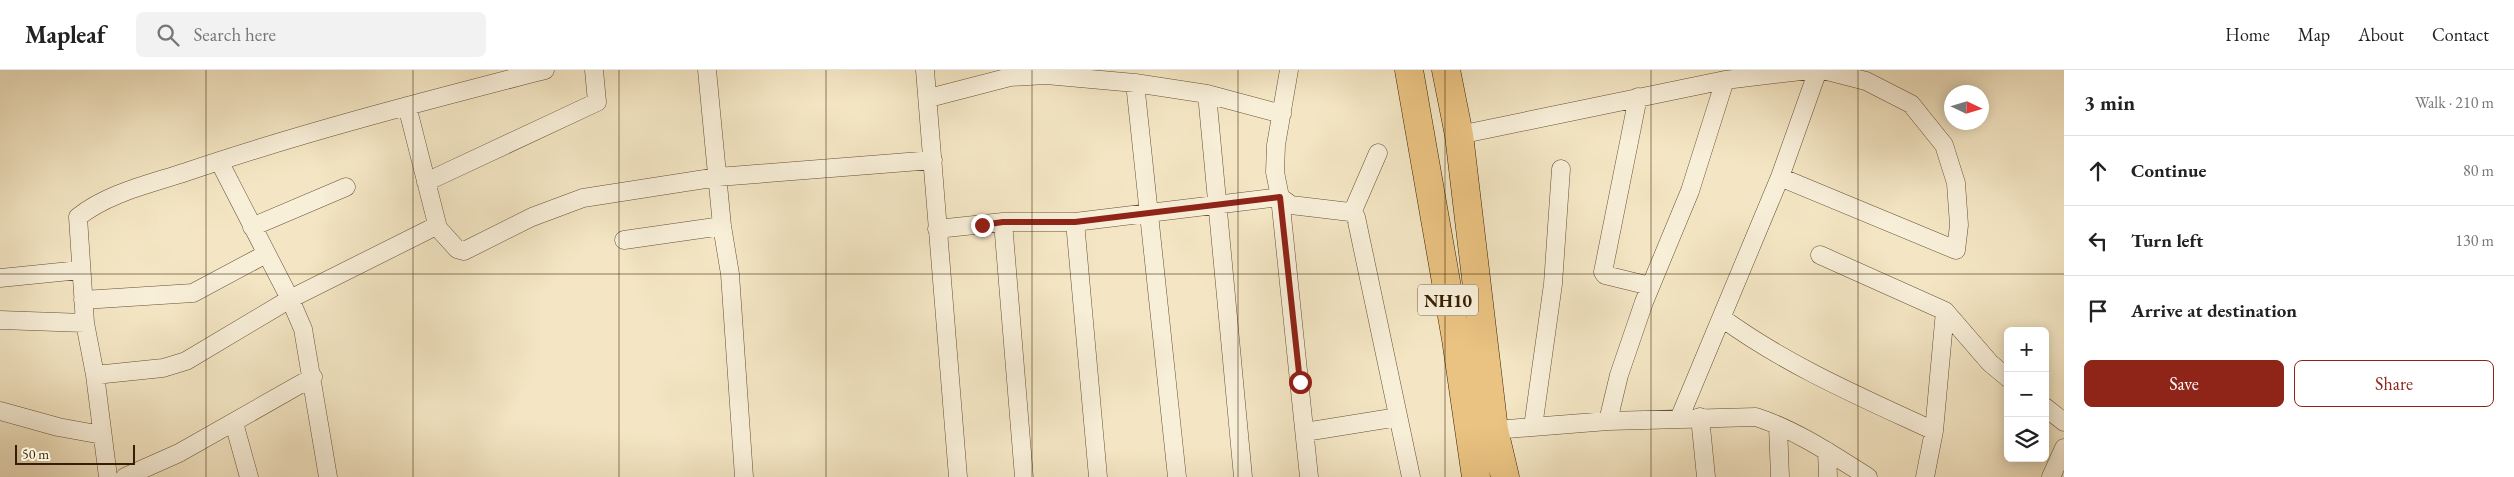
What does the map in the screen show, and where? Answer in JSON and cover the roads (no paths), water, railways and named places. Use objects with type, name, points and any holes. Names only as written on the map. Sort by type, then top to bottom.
[{"type":"highway","name":"NH10","points":[[1408,70],[1456,339],[1476,477]]},
{"type":"highway","points":[[1446,70],[1459,135],[1494,430],[1505,477]]},
{"type":"street","points":[[108,477],[95,375],[85,323],[77,218],[79,215],[124,193],[219,161],[407,106],[545,70]]},
{"type":"street","points":[[426,182],[597,102],[594,70]]},
{"type":"street","points":[[707,70],[722,226],[730,274],[744,477]]},
{"type":"street","points":[[925,70],[929,98],[937,229],[958,477]]},
{"type":"street","points":[[1289,70],[1276,145],[1275,172],[1280,197],[1309,477]]},
{"type":"street","points":[[1459,135],[1725,80],[1810,70]]},
{"type":"street","points":[[1679,419],[1690,388],[1722,318],[1780,177],[1818,70]]},
{"type":"street","points":[[1780,177],[1956,250],[1959,225],[1956,184],[1944,145],[1912,104],[1866,81],[1823,70]]},
{"type":"street","points":[[929,98],[1010,76],[1046,74],[1135,83],[1207,94],[1282,114]]},
{"type":"street","points":[[1608,421],[1619,375],[1650,286],[1690,191],[1725,80]]},
{"type":"street","points":[[1135,83],[1177,477]]},
{"type":"street","points":[[1207,94],[1243,477]]},
{"type":"street","points":[[1638,97],[1603,272],[1605,275],[1650,286]]},
{"type":"street","points":[[407,106],[438,228],[457,249],[464,251],[532,217],[584,198],[718,178],[933,160]]},
{"type":"street","points":[[1352,213],[1378,153]]},
{"type":"street","points":[[219,161],[290,299],[303,329],[313,377],[328,477]]},
{"type":"street","points":[[1533,427],[1553,284],[1561,169]]},
{"type":"street","points":[[252,227],[346,188]]},
{"type":"street","points":[[937,229],[1003,222],[1075,222],[1218,203],[1280,197],[1291,205],[1352,213],[1356,217],[1411,477]]},
{"type":"street","points":[[1003,222],[1024,477]]},
{"type":"street","points":[[1075,222],[1098,477]]},
{"type":"street","points":[[624,240],[722,226]]},
{"type":"street","points":[[95,375],[163,368],[186,361],[290,299],[434,227],[438,228]]},
{"type":"street","points":[[83,300],[193,293],[266,254]]},
{"type":"street","points":[[1820,255],[1945,310],[1990,363],[2004,375]]},
{"type":"street","points":[[0,278],[80,270]]},
{"type":"street","points":[[1925,477],[1934,431],[1945,310]]},
{"type":"street","points":[[1722,318],[1757,344],[1810,374],[1934,431]]},
{"type":"street","points":[[0,320],[85,323]]},
{"type":"street","points":[[125,477],[179,453],[313,377]]},
{"type":"street","points":[[2049,410],[2064,422]]},
{"type":"street","points":[[0,411],[58,427],[102,436]]},
{"type":"street","points":[[1305,432],[1398,417]]},
{"type":"street","points":[[1494,430],[1608,421],[1700,417],[1756,417],[1827,451],[1868,477]]},
{"type":"street","points":[[1700,417],[1706,477]]},
{"type":"street","points":[[234,423],[249,477]]},
{"type":"street","points":[[1778,426],[1780,477]]},
{"type":"street","points":[[2051,477],[2064,448]]},
{"type":"street","points":[[1827,451],[1828,477]]}]
